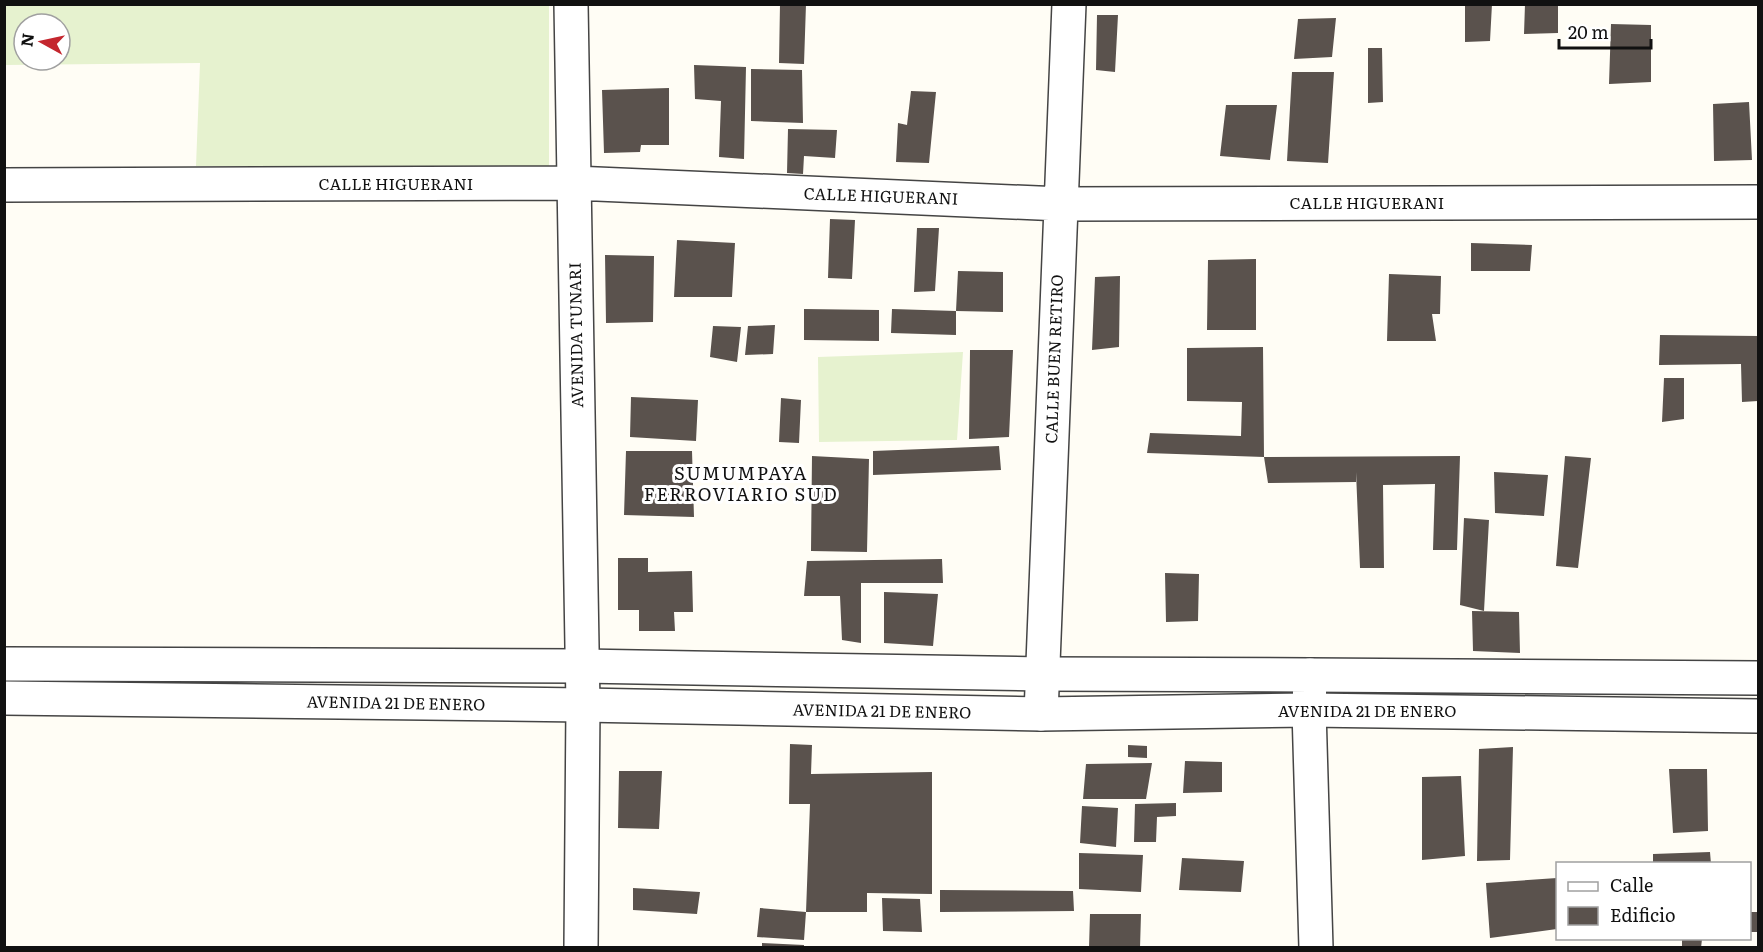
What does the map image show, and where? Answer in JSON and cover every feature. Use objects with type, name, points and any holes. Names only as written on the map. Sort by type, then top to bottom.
[{"type":"street","name":"AVENIDA TUNARI","points":[[571,4],[583,705],[581,948]]},
{"type":"street","name":"CALLE BUEN RETIRO","points":[[1041,714],[1069,4]]},
{"type":"street","name":"CALLE HIGUERANI","points":[[4,184],[574,183],[1061,204],[1758,202]]},
{"type":"street","points":[[4,664],[582,666],[1042,674],[1758,678]]},
{"type":"street","points":[[165,701],[168,664]]},
{"type":"street","points":[[1310,675],[1316,948]]},
{"type":"street","name":"AVENIDA 21 DE ENERO","points":[[4,698],[583,705],[1041,714],[1309,710],[1758,717]]},
{"type":"green space","points":[[4,5],[549,5],[549,167],[196,166],[200,63],[72,64],[72,12],[12,12],[12,65],[5,65]]},
{"type":"green space","points":[[963,352],[957,440],[819,442],[818,357]]},
{"type":"building","points":[[780,4],[806,4],[804,64],[779,63]]},
{"type":"building","points":[[1465,4],[1492,4],[1490,41],[1465,42]]},
{"type":"building","points":[[1525,4],[1558,4],[1558,33],[1524,34]]},
{"type":"building","points":[[1097,15],[1118,15],[1115,72],[1096,70]]},
{"type":"building","points":[[1336,18],[1332,57],[1294,59],[1298,19]]},
{"type":"building","points":[[1611,24],[1651,25],[1651,82],[1609,84]]},
{"type":"building","points":[[1368,48],[1382,48],[1383,102],[1368,103]]},
{"type":"building","points":[[694,65],[746,67],[744,159],[719,157],[721,101],[695,99]]},
{"type":"building","points":[[751,69],[802,70],[803,123],[751,121]]},
{"type":"building","points":[[1292,72],[1334,72],[1328,163],[1287,161]]},
{"type":"building","points":[[669,88],[669,145],[641,145],[640,152],[604,153],[602,90]]},
{"type":"building","points":[[911,91],[936,92],[929,163],[896,162],[898,123],[907,125]]},
{"type":"building","points":[[1749,102],[1752,160],[1714,161],[1713,104]]},
{"type":"building","points":[[1226,105],[1277,105],[1270,160],[1220,156]]},
{"type":"building","points":[[788,129],[837,130],[835,158],[804,156],[803,174],[787,173]]},
{"type":"building","points":[[830,219],[855,220],[852,279],[828,278]]},
{"type":"building","points":[[917,228],[939,228],[935,291],[914,292]]},
{"type":"building","points":[[677,240],[735,243],[732,297],[674,297]]},
{"type":"building","points":[[1471,243],[1532,245],[1530,271],[1471,271]]},
{"type":"building","points":[[605,255],[654,256],[653,322],[606,323]]},
{"type":"building","points":[[1256,259],[1256,330],[1207,330],[1208,260]]},
{"type":"building","points":[[958,271],[1003,272],[1003,312],[956,311]]},
{"type":"building","points":[[1389,274],[1441,276],[1440,314],[1432,314],[1436,341],[1387,341]]},
{"type":"building","points":[[1120,276],[1119,347],[1092,350],[1095,277]]},
{"type":"building","points":[[804,309],[879,310],[879,341],[804,340]]},
{"type":"building","points":[[892,309],[956,311],[956,335],[891,333]]},
{"type":"building","points":[[775,325],[773,354],[745,355],[748,326]]},
{"type":"building","points":[[713,326],[741,327],[737,362],[710,357]]},
{"type":"building","points":[[1660,335],[1758,336],[1758,401],[1742,402],[1741,364],[1659,365]]},
{"type":"building","points":[[1263,347],[1264,457],[1147,453],[1150,433],[1241,436],[1242,402],[1187,401],[1187,348]]},
{"type":"building","points":[[970,350],[1013,350],[1009,437],[969,439]]},
{"type":"building","points":[[1664,378],[1684,378],[1684,419],[1662,422]]},
{"type":"building","points":[[631,397],[698,400],[696,441],[630,437]]},
{"type":"building","points":[[781,398],[801,400],[799,443],[779,442]]},
{"type":"building","points":[[999,446],[1001,470],[873,475],[873,451]]},
{"type":"building","points":[[626,451],[692,451],[694,517],[624,515]]},
{"type":"building","points":[[812,456],[869,459],[867,552],[811,551]]},
{"type":"building","points":[[1460,456],[1457,550],[1433,550],[1435,484],[1383,485],[1384,568],[1360,568],[1356,472],[1356,482],[1268,483],[1264,457]]},
{"type":"building","points":[[1565,456],[1591,458],[1578,568],[1556,566]]},
{"type":"building","points":[[1494,472],[1548,475],[1544,516],[1495,513]]},
{"type":"building","points":[[1464,518],[1489,520],[1484,611],[1460,605]]},
{"type":"building","points":[[618,558],[648,558],[648,572],[692,571],[693,612],[674,612],[675,631],[639,631],[639,610],[618,610]]},
{"type":"building","points":[[942,559],[943,583],[861,583],[861,643],[842,640],[840,596],[804,596],[807,561]]},
{"type":"building","points":[[1165,573],[1199,574],[1198,621],[1166,622]]},
{"type":"building","points":[[884,592],[938,594],[933,646],[884,643]]},
{"type":"building","points":[[1472,611],[1519,612],[1520,653],[1473,651]]},
{"type":"building","points":[[790,744],[812,745],[811,774],[932,772],[932,894],[867,893],[867,912],[806,912],[810,804],[789,804]]},
{"type":"building","points":[[1128,745],[1147,746],[1147,758],[1128,757]]},
{"type":"building","points":[[1513,747],[1510,860],[1477,861],[1479,749]]},
{"type":"building","points":[[1185,761],[1222,762],[1222,792],[1183,793]]},
{"type":"building","points":[[1152,763],[1146,799],[1083,799],[1086,764]]},
{"type":"building","points":[[1669,769],[1707,769],[1708,831],[1673,833]]},
{"type":"building","points":[[619,771],[662,771],[659,829],[618,828]]},
{"type":"building","points":[[1461,776],[1465,856],[1422,860],[1422,777]]},
{"type":"building","points":[[1176,803],[1176,816],[1157,817],[1156,842],[1134,842],[1135,804]]},
{"type":"building","points":[[1082,806],[1118,808],[1116,847],[1080,843]]},
{"type":"building","points":[[1710,852],[1711,862],[1653,862],[1653,854]]},
{"type":"building","points":[[1079,853],[1143,855],[1141,892],[1079,889]]},
{"type":"building","points":[[1182,858],[1244,861],[1241,892],[1179,890]]},
{"type":"building","points":[[1556,878],[1556,929],[1490,938],[1486,883]]},
{"type":"building","points":[[633,888],[700,892],[697,914],[633,910]]},
{"type":"building","points":[[940,890],[1073,891],[1074,911],[940,912]]},
{"type":"building","points":[[882,898],[920,899],[922,932],[883,931]]},
{"type":"building","points":[[760,908],[806,912],[804,940],[757,937]]},
{"type":"building","points":[[1751,912],[1758,912],[1758,932],[1751,932]]},
{"type":"building","points":[[1090,914],[1141,914],[1140,948],[1089,948]]},
{"type":"building","points":[[1682,940],[1702,940],[1701,948],[1682,948]]},
{"type":"building","points":[[762,943],[804,945],[804,948],[762,948]]},
{"type":"district","name":"SUMUMPAYA FERROVIARIO SUD","points":[[741,484]]}]
